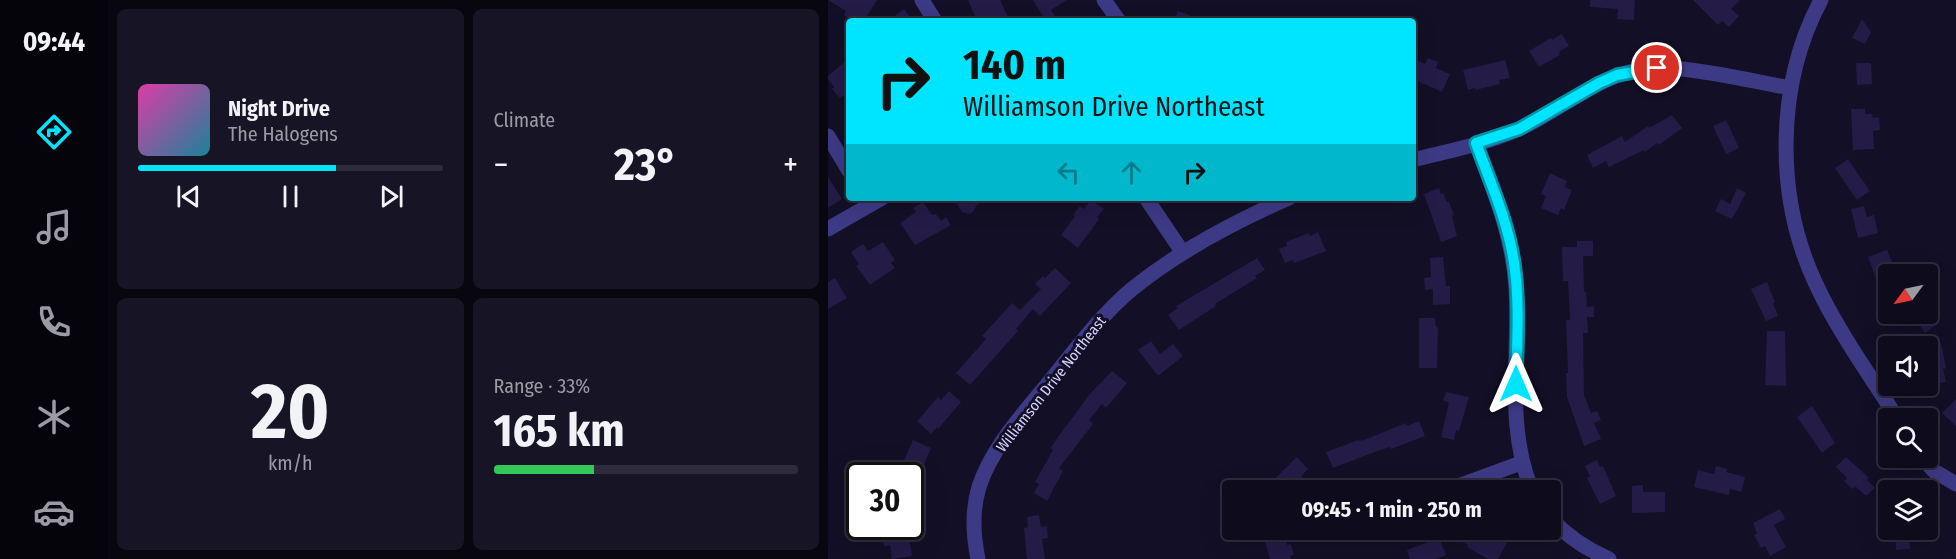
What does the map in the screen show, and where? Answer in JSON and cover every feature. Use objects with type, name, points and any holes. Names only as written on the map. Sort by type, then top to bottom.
[{"type":"street","points":[[922,0],[933,18]]},
{"type":"street","points":[[1104,0],[1117,18]]},
{"type":"street","points":[[1821,0],[1814,12],[1801,50],[1791,88],[1787,127],[1787,172],[1792,211],[1804,254],[1829,310],[1891,408]]},
{"type":"street","points":[[1416,159],[1519,129],[1599,83],[1617,75],[1638,70],[1678,69],[1791,88]]},
{"type":"street","points":[[828,136],[846,166]]},
{"type":"street","points":[[1476,143],[1502,214],[1514,263],[1516,431],[1521,463],[1528,480]]},
{"type":"street","points":[[828,229],[872,201]]},
{"type":"street","points":[[1148,201],[1183,253]]},
{"type":"street","name":"Williamson Drive Northeast","points":[[978,559],[974,517],[979,487],[992,458],[1010,430],[1101,318],[1132,289],[1183,253],[1241,219],[1282,201]]},
{"type":"street","points":[[1474,480],[1521,463]]},
{"type":"street","points":[[1931,468],[1956,484]]},
{"type":"street","points":[[1561,530],[1592,552],[1609,559]]},
{"type":"building","points":[[828,0],[877,0],[866,18],[848,18],[844,15],[846,11]]},
{"type":"building","points":[[968,0],[1000,0],[1008,17],[1006,18],[976,18]]},
{"type":"building","points":[[1033,0],[1067,0],[1051,10],[1056,18],[1044,18]]},
{"type":"building","points":[[1590,0],[1635,0],[1634,20],[1617,19],[1618,9],[1590,7]]},
{"type":"building","points":[[1693,0],[1740,0],[1731,9],[1739,16],[1729,27],[1722,21],[1718,25]]},
{"type":"building","points":[[904,9],[911,18],[892,18]]},
{"type":"building","points":[[1178,11],[1197,18],[1175,18]]},
{"type":"building","points":[[1862,19],[1871,32],[1865,44],[1852,38]]},
{"type":"building","points":[[1562,34],[1569,46],[1559,52],[1560,55],[1539,67],[1529,51]]},
{"type":"building","points":[[1428,58],[1438,62],[1436,68],[1450,74],[1442,92],[1416,80],[1416,60],[1425,64]]},
{"type":"building","points":[[1505,60],[1510,78],[1499,80],[1500,84],[1468,90],[1463,70]]},
{"type":"building","points":[[846,61],[846,93],[840,98],[832,89],[834,87],[828,76]]},
{"type":"building","points":[[1856,63],[1871,63],[1872,84],[1857,85]]},
{"type":"building","points":[[1851,109],[1865,109],[1865,114],[1872,114],[1873,118],[1879,117],[1880,130],[1873,131],[1874,149],[1853,150]]},
{"type":"building","points":[[1672,115],[1682,128],[1659,145],[1657,143],[1645,152],[1644,150],[1609,167],[1606,161],[1593,168],[1587,155],[1622,136],[1625,142],[1648,126],[1649,128]]},
{"type":"building","points":[[1726,120],[1739,148],[1726,154],[1713,126]]},
{"type":"building","points":[[1848,159],[1870,191],[1857,200],[1835,168]]},
{"type":"building","points":[[1550,173],[1567,181],[1565,187],[1572,190],[1564,210],[1561,208],[1558,215],[1541,208],[1546,196],[1541,194]]},
{"type":"building","points":[[828,177],[842,199],[828,208]]},
{"type":"building","points":[[1439,188],[1441,194],[1443,193],[1449,202],[1454,215],[1452,216],[1457,236],[1441,242],[1424,194]]},
{"type":"building","points":[[1737,188],[1746,193],[1732,219],[1715,211],[1721,199],[1730,204]]},
{"type":"building","points":[[955,201],[983,201],[970,214],[962,212]]},
{"type":"building","points":[[1092,201],[1104,209],[1078,248],[1061,235],[1080,206],[1084,209]]},
{"type":"building","points":[[923,202],[932,215],[936,214],[941,221],[946,217],[951,225],[915,245],[900,223],[916,212],[913,208]]},
{"type":"building","points":[[1864,206],[1867,217],[1874,215],[1878,233],[1858,238],[1851,209]]},
{"type":"building","points":[[1318,232],[1326,251],[1294,263],[1293,260],[1285,263],[1279,249],[1287,246],[1286,242]]},
{"type":"building","points":[[1577,241],[1593,241],[1593,256],[1583,256],[1584,292],[1586,291],[1587,307],[1594,306],[1594,317],[1587,317],[1588,333],[1583,333],[1584,395],[1591,413],[1597,411],[1601,420],[1594,423],[1601,439],[1584,446],[1567,397],[1566,373],[1568,373],[1566,320],[1570,320],[1568,281],[1563,281],[1562,247],[1577,247]]},
{"type":"building","points":[[883,242],[895,260],[891,263],[895,268],[870,285],[856,266],[859,264],[851,252],[863,244],[868,251]]},
{"type":"building","points":[[1887,250],[1893,264],[1878,264],[1878,283],[1868,257]]},
{"type":"building","points":[[1443,257],[1446,286],[1450,286],[1450,304],[1433,305],[1433,289],[1425,290],[1424,278],[1431,277],[1430,258]]},
{"type":"building","points":[[1257,258],[1265,270],[1255,276],[1257,278],[1179,330],[1168,315],[1178,308],[1176,306]]},
{"type":"building","points":[[1055,268],[1071,283],[1040,316],[1033,309],[1016,329],[1018,331],[970,385],[956,373],[986,339],[982,336],[1012,303],[1020,310],[1041,289],[1035,284]]},
{"type":"building","points":[[835,278],[847,298],[828,309],[828,282]]},
{"type":"building","points":[[1767,282],[1778,316],[1766,321],[1751,289]]},
{"type":"building","points":[[1419,318],[1435,318],[1436,327],[1438,327],[1437,368],[1419,368]]},
{"type":"building","points":[[1919,324],[1938,324],[1925,333]]},
{"type":"building","points":[[1767,331],[1785,331],[1786,386],[1765,385]]},
{"type":"building","points":[[1151,341],[1160,354],[1173,344],[1183,356],[1158,376],[1138,350]]},
{"type":"building","points":[[1941,343],[1946,382],[1938,384],[1938,344]]},
{"type":"building","points":[[1112,371],[1127,383],[1106,408],[1102,404],[1089,420],[1093,424],[1059,468],[1063,471],[1047,501],[1034,493],[1039,484],[1035,482],[1053,450],[1050,448],[1089,395]]},
{"type":"building","points":[[949,391],[961,402],[931,434],[917,421],[938,397],[941,400]]},
{"type":"building","points":[[1446,392],[1469,397],[1454,440],[1441,437],[1449,402],[1443,401]]},
{"type":"building","points":[[1956,399],[1956,426],[1942,413]]},
{"type":"building","points":[[1812,406],[1835,443],[1822,453],[1797,417]]},
{"type":"building","points":[[1419,421],[1425,436],[1391,449],[1390,447],[1380,450],[1333,468],[1326,452],[1406,423],[1407,426]]},
{"type":"building","points":[[913,440],[931,448],[924,464],[924,462],[903,462]]},
{"type":"building","points":[[1297,457],[1308,469],[1301,476],[1303,478],[1301,480],[1273,480]]},
{"type":"building","points":[[1846,457],[1869,478],[1867,480],[1875,488],[1866,496],[1855,486],[1852,489],[1844,481],[1847,478],[1836,467]]},
{"type":"building","points":[[1597,460],[1600,467],[1603,466],[1616,496],[1600,504],[1587,478],[1590,476],[1585,466]]},
{"type":"building","points":[[1716,466],[1727,469],[1726,472],[1745,477],[1741,492],[1730,489],[1729,495],[1694,487],[1698,470],[1714,474]]},
{"type":"building","points":[[1643,485],[1643,492],[1665,492],[1665,512],[1632,513],[1632,486]]},
{"type":"building","points":[[1780,509],[1785,519],[1774,525],[1786,547],[1770,556],[1765,546],[1761,548],[1754,535],[1757,534],[1753,523]]},
{"type":"building","points":[[1039,515],[1041,527],[1047,526],[1048,538],[1042,539],[1045,559],[1027,559],[1024,528],[1028,527],[1027,517]]},
{"type":"building","points":[[883,540],[909,540],[912,556],[892,559],[890,545],[884,546]]},
{"type":"building","points":[[1265,540],[1286,540],[1287,545],[1291,544],[1294,555],[1290,556],[1291,559],[1270,559]]},
{"type":"building","points":[[1440,540],[1446,555],[1435,559],[1410,559],[1407,550]]},
{"type":"building","points":[[1459,540],[1501,540],[1507,543],[1498,559],[1488,559],[1467,547],[1468,545]]},
{"type":"building","points":[[1896,540],[1910,540],[1910,549],[1896,550]]},
{"type":"route","points":[[1516,384],[1514,263],[1502,214],[1476,143],[1497,138],[1540,119],[1599,83],[1617,75],[1657,68]]}]
